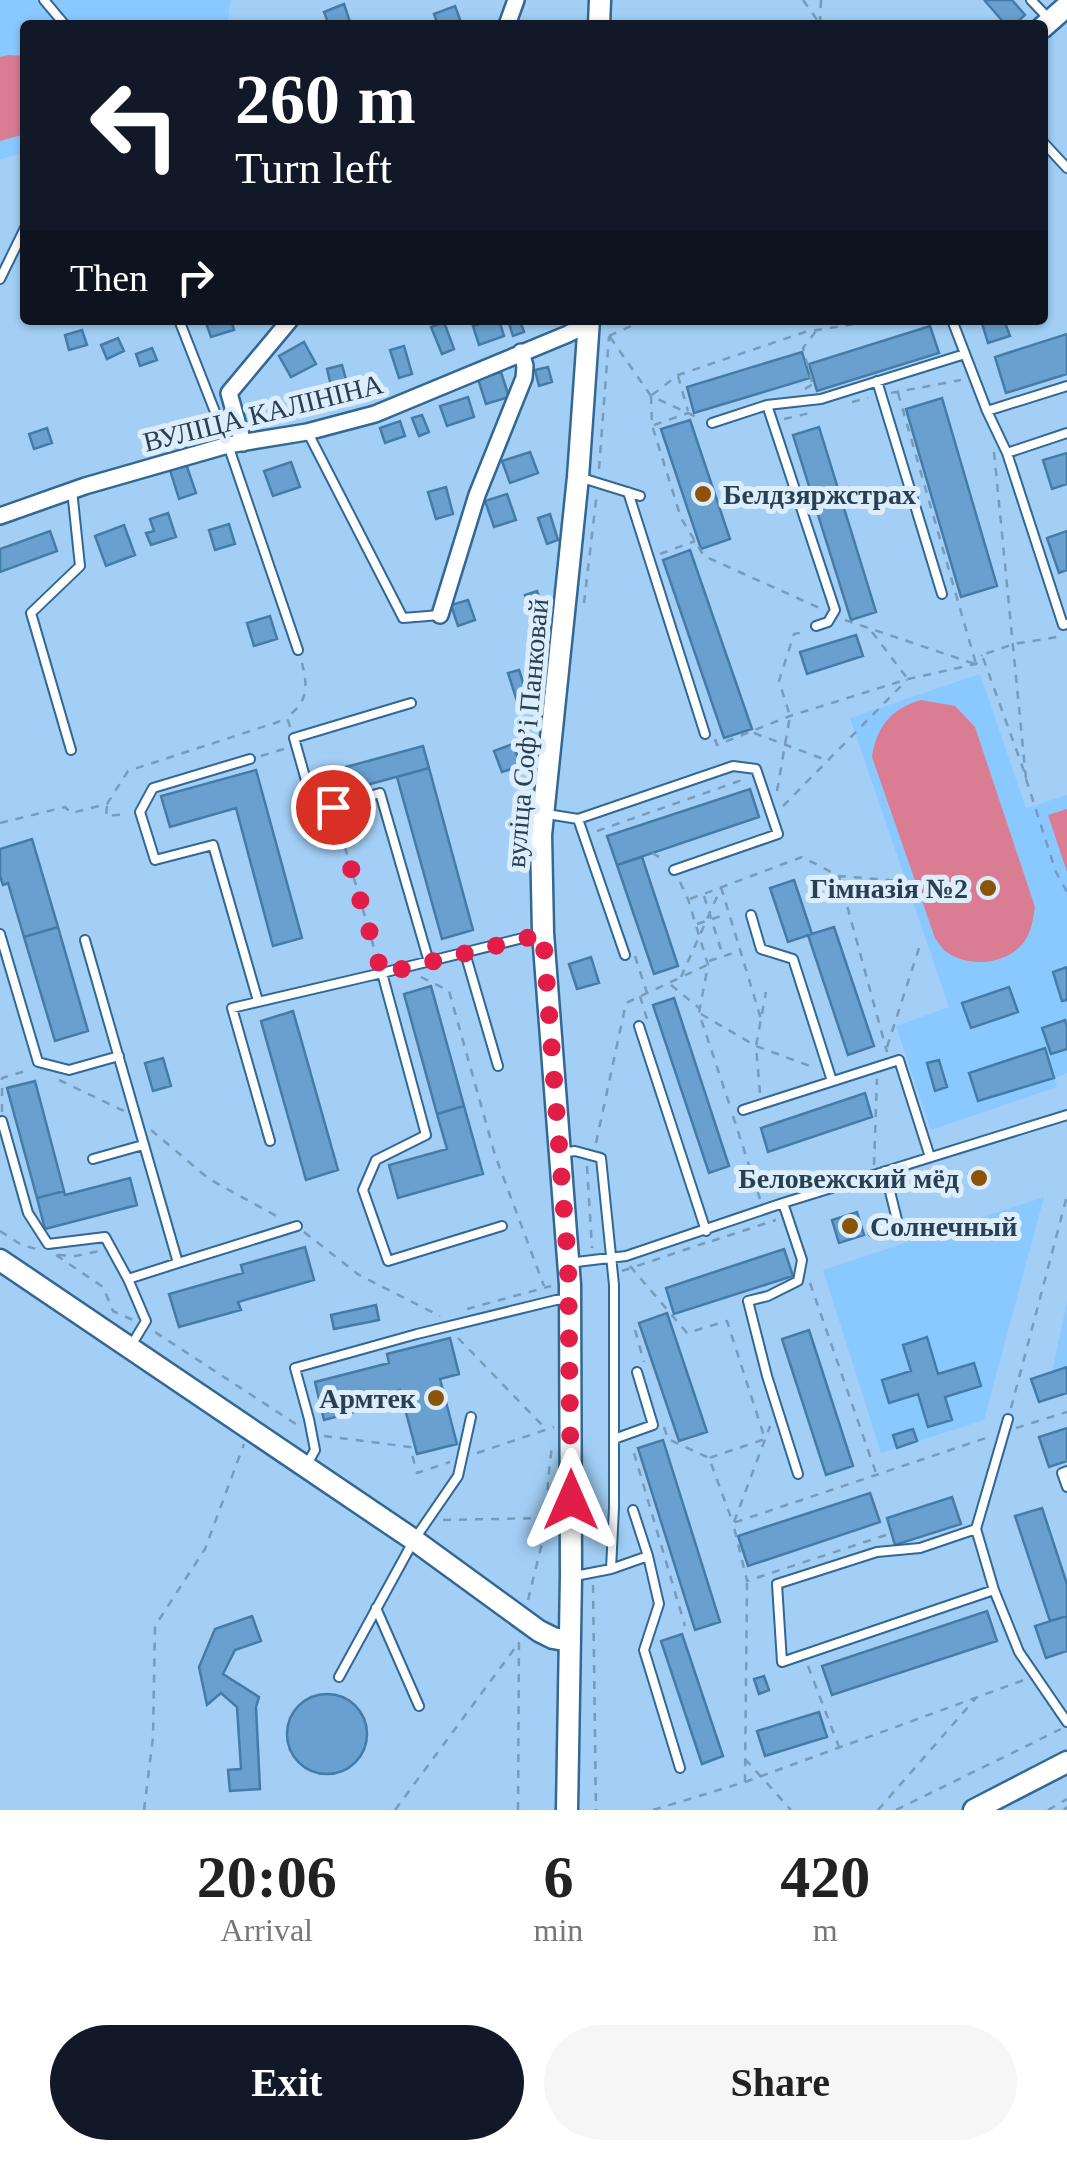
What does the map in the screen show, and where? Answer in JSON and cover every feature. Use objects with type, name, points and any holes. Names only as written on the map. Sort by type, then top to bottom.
[{"type":"main road","points":[[1048,23],[1067,6]]},
{"type":"main road","name":"вуліца Софʼі Панковай","points":[[566,1810],[571,1427],[562,1292],[568,1263],[568,1152],[543,934],[542,814],[588,480],[596,325]]},
{"type":"main road","points":[[0,1260],[414,1540],[523,1619],[553,1638],[570,1642]]},
{"type":"main road","points":[[974,1810],[1067,1762]]},
{"type":"street","points":[[235,444],[229,393],[286,325]]},
{"type":"street","name":"ВУЛІЦА КАЛІНІНА","points":[[0,516],[72,490],[235,444],[307,432],[375,414],[596,325]]},
{"type":"street","points":[[440,615],[477,495],[524,378],[521,352]]},
{"type":"lane","points":[[44,0],[61,20]]},
{"type":"lane","points":[[1048,147],[1067,168]]},
{"type":"lane","points":[[0,279],[20,238]]},
{"type":"lane","points":[[181,325],[235,444],[298,650]]},
{"type":"lane","points":[[954,325],[1007,453],[1065,624]]},
{"type":"lane","points":[[712,423],[767,405],[821,398],[965,354]]},
{"type":"lane","points":[[877,381],[942,594]]},
{"type":"lane","points":[[987,411],[1067,386]]},
{"type":"lane","points":[[767,405],[817,569],[835,610],[828,622],[816,626]]},
{"type":"lane","points":[[879,422],[890,422]]},
{"type":"lane","points":[[307,432],[403,618],[440,615]]},
{"type":"lane","points":[[1007,453],[1067,433]]},
{"type":"lane","points":[[588,480],[640,496]]},
{"type":"lane","points":[[71,750],[31,613],[80,566],[72,490]]},
{"type":"lane","points":[[628,492],[705,734]]},
{"type":"lane","points":[[411,703],[295,742],[316,812],[380,793],[429,962]]},
{"type":"lane","points":[[250,759],[153,788],[140,812],[155,860],[214,845],[258,1001]]},
{"type":"lane","points":[[542,814],[578,819],[733,766],[756,769],[778,834],[672,866]]},
{"type":"lane","points":[[578,819],[625,955]]},
{"type":"lane","points":[[751,916],[762,948],[793,960],[831,1078]]},
{"type":"lane","points":[[0,934],[38,1062],[69,1070],[118,1056]]},
{"type":"lane","points":[[270,1140],[232,1008],[543,934]]},
{"type":"lane","points":[[86,940],[178,1263]]},
{"type":"lane","points":[[464,953],[498,1066]]},
{"type":"lane","points":[[382,974],[426,1135],[376,1160],[363,1190],[388,1260],[502,1226]]},
{"type":"lane","points":[[639,1026],[706,1231]]},
{"type":"lane","points":[[743,1110],[831,1078],[899,1060],[930,1157]]},
{"type":"lane","points":[[568,1263],[626,1256],[1067,1114]]},
{"type":"lane","points":[[2,1121],[28,1212],[48,1244],[105,1236],[146,1321],[130,1348]]},
{"type":"lane","points":[[93,1159],[143,1144]]},
{"type":"lane","points":[[568,1152],[601,1158],[612,1259],[611,1569]]},
{"type":"lane","points":[[873,1232],[898,1224],[885,1172]]},
{"type":"lane","points":[[782,1203],[802,1260],[798,1282],[748,1302],[798,1474]]},
{"type":"lane","points":[[128,1279],[297,1226]]},
{"type":"lane","points":[[305,1467],[315,1450],[295,1368],[556,1300],[562,1292]]},
{"type":"lane","points":[[614,1439],[653,1425],[637,1372]]},
{"type":"lane","points":[[340,1677],[414,1540],[458,1476],[471,1417]]},
{"type":"lane","points":[[1008,1419],[976,1529],[994,1590],[1020,1652],[1067,1724]]},
{"type":"lane","points":[[1067,1471],[1062,1473],[1067,1487]]},
{"type":"lane","points":[[633,1510],[659,1604],[644,1650],[680,1768]]},
{"type":"lane","points":[[976,1529],[920,1548],[877,1552],[777,1584],[782,1662],[994,1590]]},
{"type":"lane","points":[[571,1576],[593,1574],[648,1556]]},
{"type":"lane","points":[[376,1608],[418,1706]]},
{"type":"path","points":[[596,325],[622,331],[634,325]]},
{"type":"path","points":[[596,325],[651,396],[700,419]]},
{"type":"path","points":[[582,613],[596,325]]},
{"type":"path","points":[[620,325],[622,331]]},
{"type":"path","points":[[806,388],[813,384],[803,348],[819,325]]},
{"type":"path","points":[[651,396],[678,375],[806,332],[848,325]]},
{"type":"path","points":[[678,375],[688,413]]},
{"type":"path","points":[[898,391],[976,664]]},
{"type":"path","points":[[651,396],[652,426],[681,518],[704,556],[804,599]]},
{"type":"path","points":[[652,426],[688,413]]},
{"type":"path","points":[[994,449],[1026,778]]},
{"type":"path","points":[[655,556],[695,541]]},
{"type":"path","points":[[844,620],[976,664]]},
{"type":"path","points":[[717,745],[790,716],[908,679],[976,664],[982,655],[1014,644],[1063,637],[1065,624]]},
{"type":"path","points":[[870,629],[908,679]]},
{"type":"path","points":[[772,817],[790,716],[779,681],[794,634]]},
{"type":"path","points":[[140,812],[106,816],[107,804],[128,771],[278,722],[300,706],[306,692],[298,650]]},
{"type":"path","points":[[982,655],[1056,872],[1067,892]]},
{"type":"path","points":[[772,817],[908,679]]},
{"type":"path","points":[[250,759],[295,742],[287,718]]},
{"type":"path","points":[[750,732],[828,760]]},
{"type":"path","points":[[595,832],[750,777]]},
{"type":"path","points":[[0,823],[65,807],[71,813],[107,804]]},
{"type":"path","points":[[333,807],[382,974]]},
{"type":"path","points":[[638,816],[642,824]]},
{"type":"path","points":[[652,853],[672,866]]},
{"type":"path","points":[[831,1078],[756,1046],[700,1013],[708,963],[688,900],[802,857],[839,876],[901,882]]},
{"type":"path","points":[[839,876],[890,1063]]},
{"type":"path","points":[[681,977],[721,887]]},
{"type":"path","points":[[721,887],[761,1020]]},
{"type":"path","points":[[704,894],[710,913]]},
{"type":"path","points":[[695,924],[729,913]]},
{"type":"path","points":[[709,920],[723,956]]},
{"type":"path","points":[[886,1049],[919,948]]},
{"type":"path","points":[[584,1141],[596,1147],[626,1003],[740,950]]},
{"type":"path","points":[[418,975],[448,992],[495,1155],[545,1288]]},
{"type":"path","points":[[669,983],[700,1009]]},
{"type":"path","points":[[760,1104],[756,1046],[766,992]]},
{"type":"path","points":[[873,1175],[878,1067]]},
{"type":"path","points":[[2,1121],[2,1078],[34,1068]]},
{"type":"path","points":[[51,1076],[135,1117],[209,1179],[297,1226],[359,1275],[439,1317],[548,1430]]},
{"type":"path","points":[[568,1152],[575,1162],[586,1164],[595,1261]]},
{"type":"path","points":[[1008,1419],[1067,1196]]},
{"type":"path","points":[[613,1274],[787,1216]]},
{"type":"path","points":[[0,1231],[38,1250]]},
{"type":"path","points":[[111,1248],[56,1255],[103,1287],[113,1311],[144,1325],[312,1434],[410,1448],[417,1473],[548,1430],[571,1427]]},
{"type":"path","points":[[626,1256],[687,1333],[727,1320],[765,1439]]},
{"type":"path","points":[[802,1260],[876,1475]]},
{"type":"path","points":[[456,1312],[545,1288],[562,1292]]},
{"type":"path","points":[[733,1523],[777,1407]]},
{"type":"path","points":[[733,1523],[1067,1412]]},
{"type":"path","points":[[144,1810],[153,1737],[155,1626],[206,1549],[250,1429]]},
{"type":"path","points":[[668,1439],[709,1458],[765,1439]]},
{"type":"path","points":[[518,1810],[519,1643],[547,1523],[552,1445]]},
{"type":"path","points":[[634,1453],[685,1626]]},
{"type":"path","points":[[709,1458],[733,1523],[747,1581],[745,1782]]},
{"type":"path","points":[[747,1581],[886,1535]]},
{"type":"path","points":[[593,1574],[596,1810]]},
{"type":"path","points":[[395,1810],[519,1643]]},
{"type":"path","points":[[807,1663],[840,1747]]},
{"type":"path","points":[[653,1810],[745,1782],[1023,1679]]},
{"type":"path","points":[[878,1810],[978,1696]]},
{"type":"path","points":[[896,1810],[1067,1724]]},
{"type":"path","points":[[745,1759],[791,1810]]},
{"type":"path","points":[[1048,1810],[1067,1799]]},
{"type":"shaded area","points":[[0,0],[231,0],[228,20],[20,20],[20,154],[0,159]]},
{"type":"shaded area","points":[[20,56],[20,135],[0,141],[0,57]]},
{"type":"shaded area","name":"Гімназія №2","points":[[980,674],[1026,808],[1067,795],[1067,1073],[1055,1078],[1057,1087],[931,1130],[896,1026],[949,1007],[850,718]]},
{"type":"shaded area","points":[[921,700],[955,706],[975,727],[1035,907],[1026,939],[1000,959],[977,962],[955,957],[936,939],[872,757],[887,720],[901,708]]},
{"type":"shaded area","points":[[1067,809],[1067,872],[1048,815]]},
{"type":"shaded area","points":[[1044,1197],[984,1420],[881,1453],[823,1270]]},
{"type":"shaded area","points":[[1067,1302],[1067,1367],[1052,1372]]},
{"type":"building","points":[[1012,0],[1025,15],[1020,20],[1002,20],[985,1]]},
{"type":"building","points":[[344,4],[349,20],[327,20],[324,12]]},
{"type":"building","points":[[455,6],[460,20],[436,20],[434,14]]},
{"type":"building","points":[[207,325],[232,325],[234,330],[211,337]]},
{"type":"building","points":[[445,325],[454,349],[442,354],[431,327]]},
{"type":"building","points":[[501,325],[504,336],[479,345],[473,326]]},
{"type":"building","points":[[510,325],[522,325],[524,332],[513,336]]},
{"type":"building","points":[[983,325],[1006,325],[1010,336],[988,343]]},
{"type":"building","points":[[930,326],[939,353],[817,391],[809,364]]},
{"type":"building","points":[[82,330],[87,345],[69,350],[65,335]]},
{"type":"building","points":[[1067,334],[1067,374],[1006,393],[995,357]]},
{"type":"building","points":[[118,338],[124,351],[107,359],[101,345]]},
{"type":"building","points":[[304,342],[316,364],[291,377],[279,356]]},
{"type":"building","points":[[404,346],[412,374],[399,378],[390,350]]},
{"type":"building","points":[[152,348],[157,360],[140,366],[136,354]]},
{"type":"building","points":[[802,352],[810,378],[694,413],[687,387]]},
{"type":"building","points":[[342,365],[350,394],[334,398],[327,369]]},
{"type":"building","points":[[548,367],[552,382],[539,386],[535,370]]},
{"type":"building","points":[[501,372],[509,397],[486,404],[478,379]]},
{"type":"building","points":[[468,397],[474,417],[447,426],[440,406]]},
{"type":"building","points":[[942,398],[997,586],[961,597],[906,409]]},
{"type":"building","points":[[422,415],[429,432],[419,436],[412,418]]},
{"type":"building","points":[[690,420],[730,539],[701,549],[661,429]]},
{"type":"building","points":[[400,421],[405,436],[385,443],[380,428]]},
{"type":"building","points":[[819,427],[876,612],[851,620],[793,435]]},
{"type":"building","points":[[47,428],[52,443],[34,449],[29,434]]},
{"type":"building","points":[[530,452],[538,473],[510,483],[502,461]]},
{"type":"building","points":[[1067,453],[1067,484],[1052,489],[1043,460]]},
{"type":"building","points":[[291,462],[300,487],[273,496],[264,471]]},
{"type":"building","points":[[186,464],[196,493],[179,499],[170,470]]},
{"type":"building","points":[[446,487],[453,514],[436,519],[428,492]]},
{"type":"building","points":[[507,494],[516,520],[494,527],[485,501]]},
{"type":"building","points":[[168,513],[176,537],[151,545],[146,533],[154,531],[150,519]]},
{"type":"building","points":[[550,514],[558,540],[547,544],[538,518]]},
{"type":"building","points":[[229,524],[235,544],[215,550],[209,530]]},
{"type":"building","points":[[124,525],[135,555],[106,566],[95,536]]},
{"type":"building","points":[[50,531],[57,551],[0,572],[0,549]]},
{"type":"building","points":[[1067,531],[1067,570],[1059,573],[1047,538]]},
{"type":"building","points":[[690,550],[752,729],[724,738],[663,560]]},
{"type":"building","points":[[537,591],[546,617],[534,621],[525,595]]},
{"type":"building","points":[[468,600],[475,620],[458,626],[451,605]]},
{"type":"building","points":[[270,616],[277,639],[254,646],[247,623]]},
{"type":"building","points":[[856,635],[863,656],[807,674],[800,652]]},
{"type":"building","points":[[519,670],[528,697],[517,701],[508,673]]},
{"type":"building","points":[[513,744],[521,766],[502,772],[494,751]]},
{"type":"building","points":[[423,746],[429,768],[352,789],[346,767]]},
{"type":"building","points":[[429,768],[473,930],[442,939],[397,777]]},
{"type":"building","points":[[256,770],[302,938],[273,946],[236,808],[170,827],[161,796]]},
{"type":"building","points":[[750,789],[759,817],[617,865],[607,836]]},
{"type":"building","points":[[32,839],[58,927],[24,937],[8,883],[3,885],[0,876],[0,849]]},
{"type":"building","points":[[642,857],[678,966],[654,974],[617,865]]},
{"type":"building","points":[[794,880],[812,934],[788,942],[770,888]]},
{"type":"building","points":[[58,927],[88,1031],[55,1041],[24,937]]},
{"type":"building","points":[[834,927],[874,1046],[848,1055],[808,935]]},
{"type":"building","points":[[591,957],[599,983],[577,989],[569,964]]},
{"type":"building","points":[[1067,967],[1067,1000],[1062,1001],[1053,972]]},
{"type":"building","points":[[431,986],[464,1106],[437,1114],[404,994]]},
{"type":"building","points":[[1009,987],[1018,1012],[971,1028],[962,1003]]},
{"type":"building","points":[[674,998],[729,1166],[709,1173],[653,1005]]},
{"type":"building","points":[[293,1011],[338,1170],[306,1180],[261,1021]]},
{"type":"building","points":[[1065,1020],[1067,1049],[1051,1054],[1042,1028]]},
{"type":"building","points":[[1045,1048],[1054,1078],[978,1101],[969,1073]]},
{"type":"building","points":[[163,1058],[171,1086],[153,1091],[145,1063]]},
{"type":"building","points":[[939,1060],[947,1087],[935,1091],[927,1063]]},
{"type":"building","points":[[35,1081],[64,1191],[37,1198],[7,1088]]},
{"type":"building","points":[[865,1093],[872,1117],[768,1152],[761,1128]]},
{"type":"building","points":[[464,1106],[483,1174],[398,1198],[389,1165],[447,1149],[437,1114]]},
{"type":"building","points":[[983,1169],[987,1183],[974,1187],[969,1174]]},
{"type":"building","points":[[130,1178],[137,1205],[45,1229],[37,1198]]},
{"type":"building","points":[[857,1212],[864,1235],[839,1243],[832,1220]]},
{"type":"building","points":[[305,1247],[314,1280],[238,1302],[241,1310],[179,1327],[169,1294],[243,1273],[241,1265]]},
{"type":"building","points":[[784,1249],[793,1276],[674,1314],[666,1288]]},
{"type":"building","points":[[376,1305],[379,1320],[334,1329],[331,1315]]},
{"type":"building","points":[[667,1313],[707,1432],[679,1441],[639,1323]]},
{"type":"building","points":[[809,1330],[853,1466],[826,1475],[782,1339]]},
{"type":"building","points":[[927,1337],[938,1374],[974,1363],[981,1386],[945,1397],[952,1420],[928,1427],[918,1394],[889,1403],[882,1380],[911,1371],[903,1345]]},
{"type":"building","points":[[450,1338],[459,1374],[440,1379],[457,1444],[417,1454],[400,1390],[386,1394],[389,1403],[324,1420],[315,1382],[389,1363],[387,1354]]},
{"type":"building","points":[[1067,1367],[1067,1393],[1039,1402],[1031,1379]]},
{"type":"building","points":[[1067,1428],[1067,1461],[1049,1467],[1039,1437]]},
{"type":"building","points":[[913,1429],[917,1441],[897,1448],[893,1435]]},
{"type":"building","points":[[663,1440],[720,1622],[695,1630],[638,1448]]},
{"type":"building","points":[[870,1493],[880,1522],[748,1566],[738,1536]]},
{"type":"building","points":[[952,1497],[961,1524],[895,1545],[887,1518]]},
{"type":"building","points":[[1042,1508],[1067,1584],[1067,1616],[1050,1621],[1015,1516]]},
{"type":"building","points":[[987,1611],[997,1641],[832,1695],[822,1666]]},
{"type":"building","points":[[252,1616],[261,1641],[235,1650],[223,1674],[259,1697],[256,1707],[260,1789],[230,1791],[228,1770],[241,1769],[237,1707],[221,1693],[207,1705],[199,1667],[215,1629]]},
{"type":"building","points":[[1067,1616],[1067,1651],[1046,1658],[1035,1626]]},
{"type":"building","points":[[682,1634],[723,1756],[702,1764],[661,1641]]},
{"type":"building","points":[[764,1676],[769,1690],[759,1694],[754,1679]]},
{"type":"building","points":[[319,1694],[335,1694],[349,1700],[361,1712],[367,1734],[361,1756],[349,1768],[335,1774],[319,1774],[305,1768],[293,1756],[287,1742],[287,1726],[293,1712],[305,1700]]},
{"type":"building","points":[[819,1712],[827,1737],[765,1756],[757,1731]]},
{"type":"place","name":"Белдзяржстрах","points":[[703,494]]},
{"type":"place","name":"Гімназія №2","points":[[988,888]]},
{"type":"place","name":"Беловежский мёд","points":[[979,1178]]},
{"type":"place","name":"Солнечный","points":[[850,1226]]},
{"type":"place","name":"Армтек","points":[[436,1398]]},
{"type":"route","points":[[333,807],[382,974],[543,934],[570,1285],[571,1500]]}]
